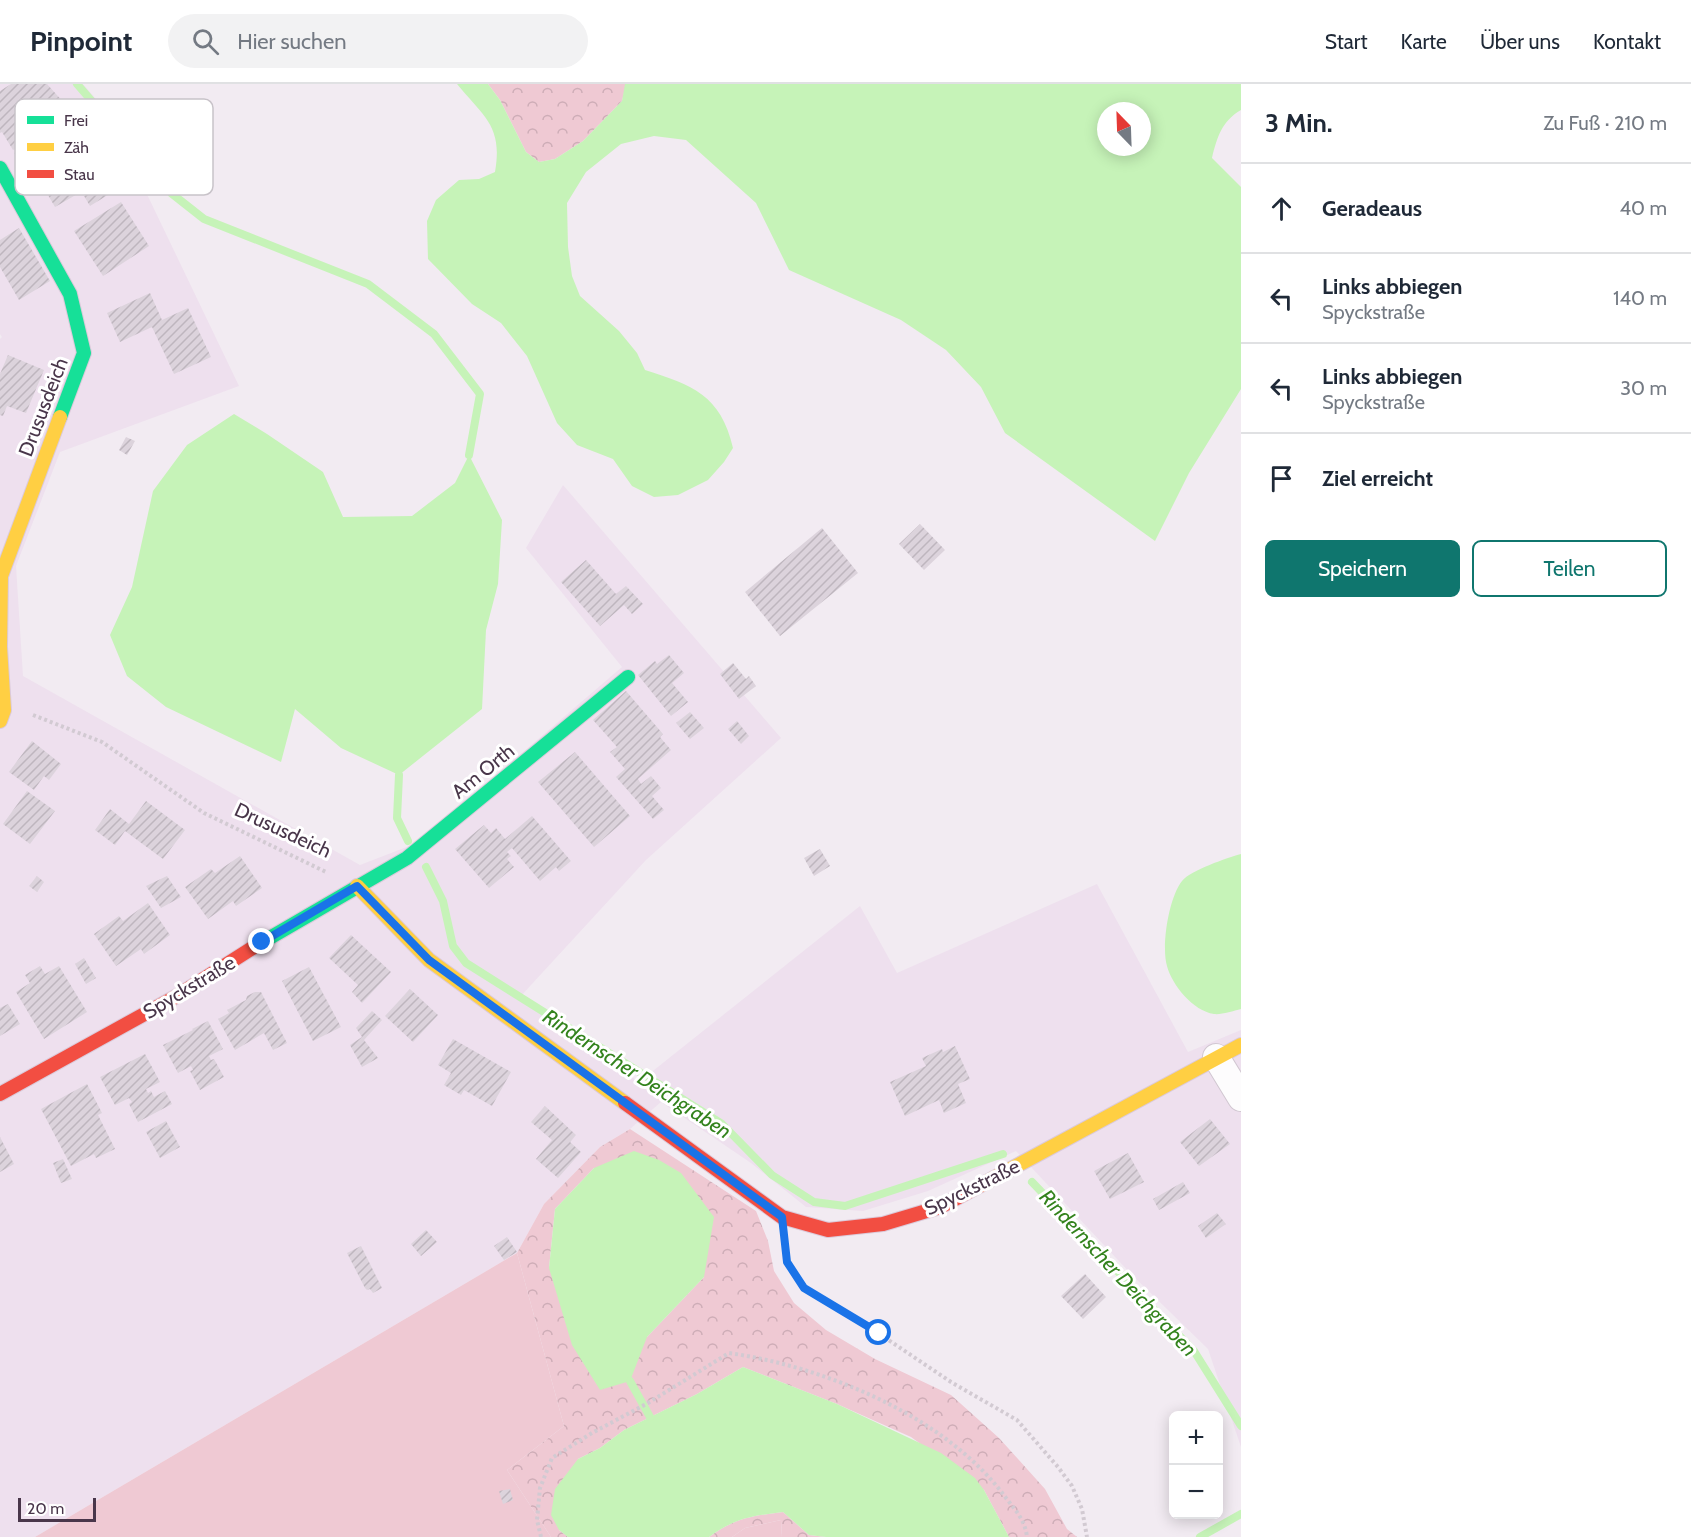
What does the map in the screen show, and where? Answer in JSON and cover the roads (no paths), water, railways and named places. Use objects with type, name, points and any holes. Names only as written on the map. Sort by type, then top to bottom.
[{"type":"street","name":"Drususdeich","points":[[0,168],[70,294],[84,353],[1,576],[2,715]]},
{"type":"street","name":"Am Orth","points":[[357,886],[407,858],[628,677]]},
{"type":"street","name":"Spyckstraße","points":[[0,1094],[177,996],[357,886],[429,960],[782,1217],[828,1230],[883,1224],[939,1207],[1241,1045]]},
{"type":"street","points":[[1216,1057],[1241,1098]]},
{"type":"waterway","points":[[77,84],[90,99]]},
{"type":"waterway","points":[[174,195],[204,219],[368,284],[434,334],[480,394],[469,455]]},
{"type":"waterway","name":"Rindernscher Deichgraben","points":[[399,775],[397,818],[408,841]]},
{"type":"waterway","name":"Rindernscher Deichgraben","points":[[426,867],[443,901],[453,946],[466,963],[722,1124],[772,1175],[814,1202],[845,1206],[1003,1154]]},
{"type":"waterway","name":"Rindernscher Deichgraben","points":[[1032,1182],[1194,1351],[1241,1426]]},
{"type":"waterway","points":[[630,1381],[650,1417]]},
{"type":"waterway","name":"Rindernscher Deichgraben","points":[[1200,1537],[1241,1514]]}]
